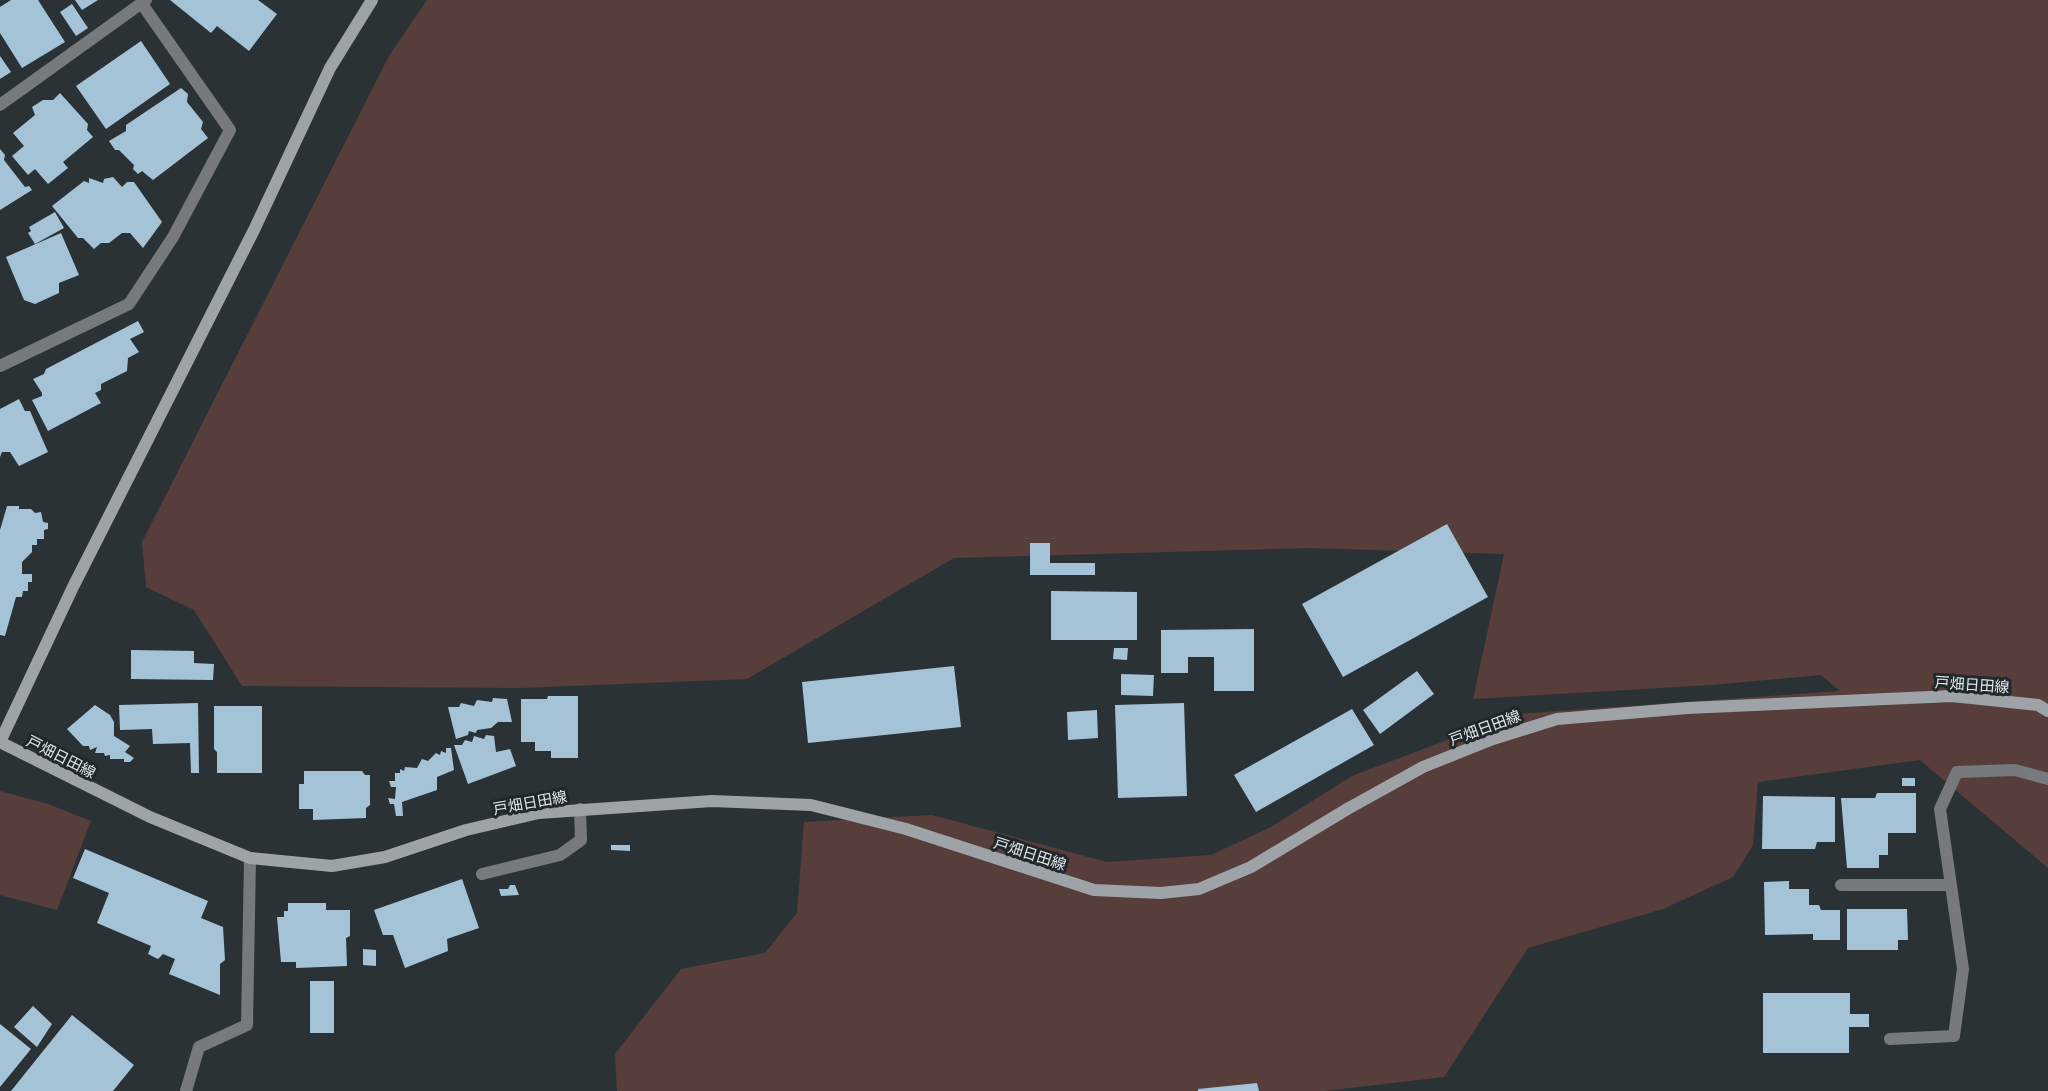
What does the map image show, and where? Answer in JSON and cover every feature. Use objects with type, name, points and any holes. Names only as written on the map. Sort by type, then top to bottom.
[{"type":"main road","points":[[0,742],[78,576],[254,230],[330,68],[372,0]]},
{"type":"main road","name":"戸畑日田線","points":[[0,742],[150,817],[250,858],[332,866],[385,857],[466,830],[518,818],[580,810],[712,801],[811,805],[906,829],[1094,890],[1161,893],[1199,889],[1251,867],[1423,767],[1493,739],[1557,719],[1688,708],[1952,696],[2038,705],[2048,711]]},
{"type":"street","points":[[0,105],[144,2],[230,130],[173,237],[129,304],[0,366]]},
{"type":"street","points":[[1890,1039],[1954,1036],[1963,969],[1940,809],[1957,772],[2015,770],[2048,779]]},
{"type":"street","points":[[482,874],[560,855],[581,840],[580,810]]},
{"type":"street","points":[[186,1091],[199,1047],[247,1025],[250,858]]},
{"type":"street","points":[[1841,885],[1951,885]]},
{"type":"shaded area","points":[[427,0],[2048,0],[2048,868],[1920,760],[1758,782],[1753,845],[1733,877],[1663,909],[1528,948],[1444,1077],[1324,1091],[617,1091],[615,1054],[681,969],[765,953],[797,913],[804,822],[932,815],[1107,862],[1211,855],[1271,827],[1352,776],[1516,714],[1840,691],[1821,675],[1711,685],[1473,699],[1504,554],[1309,548],[954,558],[747,679],[520,688],[242,686],[194,610],[146,587],[142,542],[389,56]]},
{"type":"shaded area","points":[[0,791],[48,804],[91,821],[57,910],[0,895]]},
{"type":"building","points":[[11,0],[38,0],[65,42],[22,68],[0,33],[0,7]]},
{"type":"building","points":[[75,0],[98,0],[82,10]]},
{"type":"building","points":[[170,0],[258,0],[277,14],[249,51],[217,26],[211,33]]},
{"type":"building","points":[[72,4],[88,28],[76,36],[60,12]]},
{"type":"building","points":[[141,41],[170,84],[106,129],[76,86]]},
{"type":"building","points":[[0,56],[11,72],[0,79]]},
{"type":"building","points":[[181,88],[188,94],[187,102],[203,122],[201,129],[208,138],[153,180],[142,171],[138,174],[133,169],[134,165],[119,150],[115,150],[109,141],[126,131],[126,125]]},
{"type":"building","points":[[60,93],[88,124],[87,130],[93,137],[63,162],[68,168],[48,184],[35,169],[28,175],[12,156],[24,146],[13,133],[35,115],[32,107],[43,100],[53,100]]},
{"type":"building","points":[[0,149],[5,155],[4,160],[25,187],[29,186],[32,190],[0,210]]},
{"type":"building","points":[[113,177],[122,187],[127,182],[134,182],[162,222],[143,248],[130,233],[122,233],[109,243],[101,243],[94,249],[83,238],[78,238],[52,206],[84,181],[89,183],[89,178],[103,183],[104,179]]},
{"type":"building","points":[[55,212],[64,228],[35,244],[28,233],[31,231],[29,227]]},
{"type":"building","points":[[61,233],[79,275],[59,283],[59,293],[35,304],[24,300],[6,257]]},
{"type":"building","points":[[138,321],[144,332],[130,339],[139,352],[128,358],[127,371],[101,384],[101,390],[95,393],[101,403],[48,431],[32,400],[42,396],[33,379],[44,374],[46,369]]},
{"type":"building","points":[[19,399],[25,411],[30,411],[48,452],[19,466],[10,452],[2,452],[0,457],[0,409]]},
{"type":"building","points":[[7,506],[19,506],[19,509],[31,509],[35,513],[41,512],[43,522],[48,523],[48,529],[44,530],[44,539],[37,539],[37,545],[32,545],[32,552],[22,562],[22,574],[32,574],[32,582],[28,582],[28,591],[23,591],[22,597],[16,597],[5,636],[0,635],[0,530]]},
{"type":"building","points":[[1447,524],[1488,597],[1343,677],[1302,604]]},
{"type":"building","points":[[1030,543],[1050,543],[1050,563],[1095,563],[1095,575],[1030,575]]},
{"type":"building","points":[[1051,591],[1137,592],[1137,640],[1051,640]]},
{"type":"building","points":[[1254,629],[1254,691],[1214,691],[1214,657],[1188,657],[1188,673],[1161,673],[1161,630]]},
{"type":"building","points":[[1114,648],[1128,648],[1127,660],[1113,659]]},
{"type":"building","points":[[131,650],[194,651],[194,663],[214,664],[213,680],[131,679]]},
{"type":"building","points":[[954,666],[961,727],[808,743],[802,682]]},
{"type":"building","points":[[1417,671],[1434,694],[1380,734],[1363,710]]},
{"type":"building","points":[[1121,674],[1154,675],[1153,696],[1121,695]]},
{"type":"building","points":[[548,696],[578,696],[578,758],[551,758],[551,751],[535,751],[535,742],[521,742],[521,699],[547,699]]},
{"type":"building","points":[[493,698],[507,699],[512,722],[498,722],[491,728],[477,730],[476,733],[469,731],[468,735],[456,739],[448,707],[459,707],[461,703],[474,706],[477,700],[492,702]]},
{"type":"building","points":[[198,703],[199,773],[191,773],[190,743],[153,744],[152,729],[120,730],[119,705]]},
{"type":"building","points":[[1184,703],[1187,796],[1118,798],[1115,705]]},
{"type":"building","points":[[95,705],[110,715],[114,722],[114,736],[130,746],[125,752],[134,758],[130,762],[124,762],[124,759],[110,759],[110,755],[105,756],[104,753],[95,753],[97,747],[90,750],[89,746],[83,746],[67,729]]},
{"type":"building","points":[[214,706],[262,706],[262,773],[217,773],[217,752],[214,749]]},
{"type":"building","points":[[1352,709],[1374,745],[1256,812],[1234,775]]},
{"type":"building","points":[[1097,710],[1098,738],[1068,740],[1067,712]]},
{"type":"building","points":[[486,735],[494,736],[496,752],[510,749],[516,766],[468,784],[454,745],[462,745],[465,740],[472,742],[474,736],[484,739]]},
{"type":"building","points":[[446,748],[451,748],[454,770],[437,777],[437,790],[402,802],[403,816],[396,816],[394,804],[390,804],[388,798],[395,799],[396,787],[391,787],[389,781],[395,781],[395,773],[400,773],[400,769],[404,771],[405,767],[417,768],[422,759],[428,761],[436,753],[440,755],[441,751],[446,753]]},
{"type":"building","points":[[304,771],[362,771],[365,775],[370,775],[370,805],[366,808],[366,818],[313,820],[313,809],[299,809],[299,784],[304,784]]},
{"type":"building","points":[[1902,778],[1915,778],[1915,786],[1902,786]]},
{"type":"building","points":[[1877,793],[1916,793],[1916,833],[1888,833],[1888,855],[1879,855],[1879,868],[1847,868],[1841,798],[1875,798]]},
{"type":"building","points":[[1763,796],[1835,797],[1835,842],[1817,842],[1815,849],[1762,849]]},
{"type":"building","points":[[611,845],[630,845],[630,851],[611,850]]},
{"type":"building","points":[[85,849],[208,901],[201,918],[223,927],[225,960],[220,964],[220,995],[169,974],[175,959],[163,954],[158,959],[148,954],[151,946],[97,923],[109,893],[73,878]]},
{"type":"building","points":[[462,879],[479,928],[447,939],[448,951],[405,968],[393,935],[383,935],[374,910]]},
{"type":"building","points":[[1789,881],[1789,889],[1809,889],[1809,905],[1819,905],[1821,910],[1840,910],[1840,940],[1813,940],[1813,934],[1765,935],[1764,882]]},
{"type":"building","points":[[510,885],[515,885],[519,895],[501,896],[499,889],[508,889]]},
{"type":"building","points":[[288,903],[326,903],[326,910],[350,910],[350,936],[346,938],[347,966],[296,968],[296,962],[281,962],[277,917],[284,917],[284,911],[288,911]]},
{"type":"building","points":[[1847,909],[1907,909],[1908,940],[1898,940],[1898,950],[1847,950]]},
{"type":"building","points":[[363,949],[376,950],[376,966],[363,965]]},
{"type":"building","points":[[310,981],[334,981],[334,1033],[310,1033]]},
{"type":"building","points":[[1763,993],[1850,993],[1850,1014],[1869,1014],[1869,1027],[1849,1027],[1849,1053],[1763,1053]]},
{"type":"building","points":[[33,1006],[52,1024],[37,1047],[14,1027]]},
{"type":"building","points":[[72,1015],[134,1065],[113,1091],[11,1091]]},
{"type":"building","points":[[0,1024],[31,1049],[0,1087]]},
{"type":"building","points":[[1257,1083],[1259,1091],[1198,1091],[1198,1089]]}]
